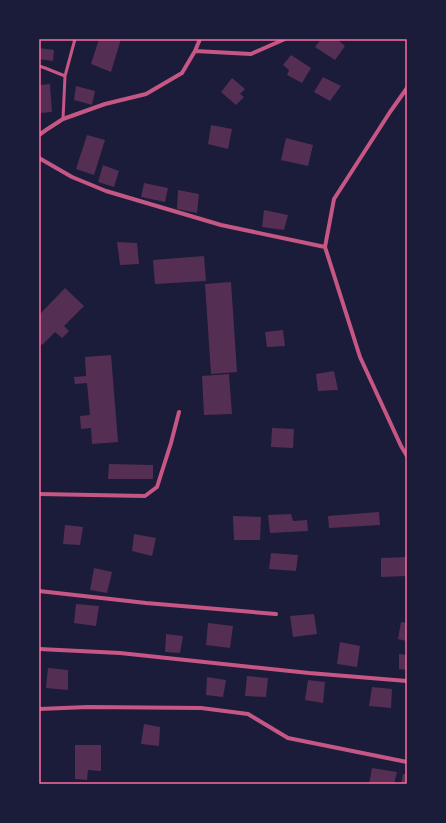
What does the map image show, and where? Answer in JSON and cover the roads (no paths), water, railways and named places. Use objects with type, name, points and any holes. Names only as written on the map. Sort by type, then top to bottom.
[{"type":"street","points":[[39,135],[63,119],[105,104],[146,94],[182,73],[200,39]]},
{"type":"street","points":[[195,51],[251,54],[285,39]]},
{"type":"street","points":[[407,88],[334,199],[325,247],[360,357],[407,456]]},
{"type":"street","points":[[39,158],[72,177],[106,191],[222,225],[325,247]]},
{"type":"street","points":[[39,494],[145,496],[157,487],[179,412]]},
{"type":"street","points":[[39,591],[146,603],[276,614]]},
{"type":"street","points":[[39,649],[120,653],[407,682]]},
{"type":"street","points":[[39,708],[201,708],[248,714],[288,738],[407,762]]},
{"type":"lane","points":[[63,119],[65,76],[75,39]]},
{"type":"lane","points":[[39,66],[65,76]]}]
